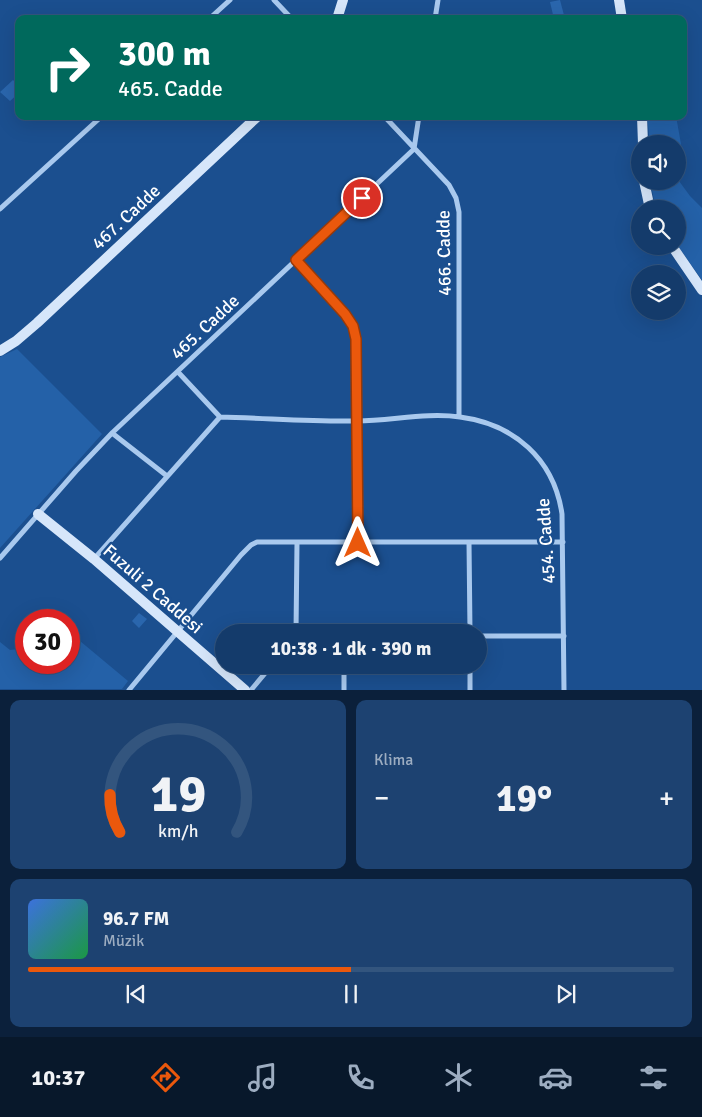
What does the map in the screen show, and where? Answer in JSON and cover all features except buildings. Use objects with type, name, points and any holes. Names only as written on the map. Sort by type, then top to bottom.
[{"type":"street","points":[[213,15],[230,0]]},
{"type":"street","points":[[274,0],[288,15]]},
{"type":"street","points":[[338,15],[343,0]]},
{"type":"street","points":[[436,15],[438,0]]},
{"type":"street","points":[[618,0],[621,15]]},
{"type":"street","points":[[0,209],[98,120]]},
{"type":"street","name":"467. Cadde","points":[[0,351],[16,341],[254,120]]},
{"type":"street","name":"466. Cadde","points":[[388,120],[449,185],[456,198],[459,212],[459,417]]},
{"type":"street","points":[[414,149],[418,120]]},
{"type":"street","points":[[642,120],[643,135]]},
{"type":"street","name":"465. Cadde","points":[[0,558],[112,433],[414,149]]},
{"type":"street","points":[[678,255],[702,290]]},
{"type":"street","points":[[296,260],[345,314],[353,326],[356,339],[358,543]]},
{"type":"street","points":[[94,559],[220,417],[178,372]]},
{"type":"street","name":"454. Cadde","points":[[220,417],[358,421],[437,416],[459,417],[481,422],[499,429],[518,439],[532,450],[546,467],[559,497],[563,542],[564,690]]},
{"type":"street","points":[[112,433],[167,476]]},
{"type":"street","name":"Fuzuli 2 Caddesi","points":[[38,514],[94,559],[245,690]]},
{"type":"street","points":[[129,690],[251,545],[257,542],[563,542]]},
{"type":"street","points":[[468,542],[470,624]]},
{"type":"street","points":[[296,624],[297,543]]},
{"type":"street","points":[[487,636],[564,636]]},
{"type":"street","points":[[251,690],[264,674]]},
{"type":"street","points":[[344,674],[344,690]]},
{"type":"street","points":[[470,674],[470,690]]},
{"type":"shaded area","points":[[647,120],[677,120],[679,135],[649,135]]},
{"type":"shaded area","points":[[652,190],[686,190],[702,208],[702,280],[684,255],[686,255],[686,200],[654,200]]},
{"type":"shaded area","points":[[17,349],[102,434],[0,548],[0,357]]},
{"type":"shaded area","points":[[80,641],[128,681],[122,689],[0,689],[0,642],[10,650],[15,649],[15,674],[80,674]]},
{"type":"route","points":[[358,543],[356,339],[353,326],[345,314],[296,260],[362,198]]}]
